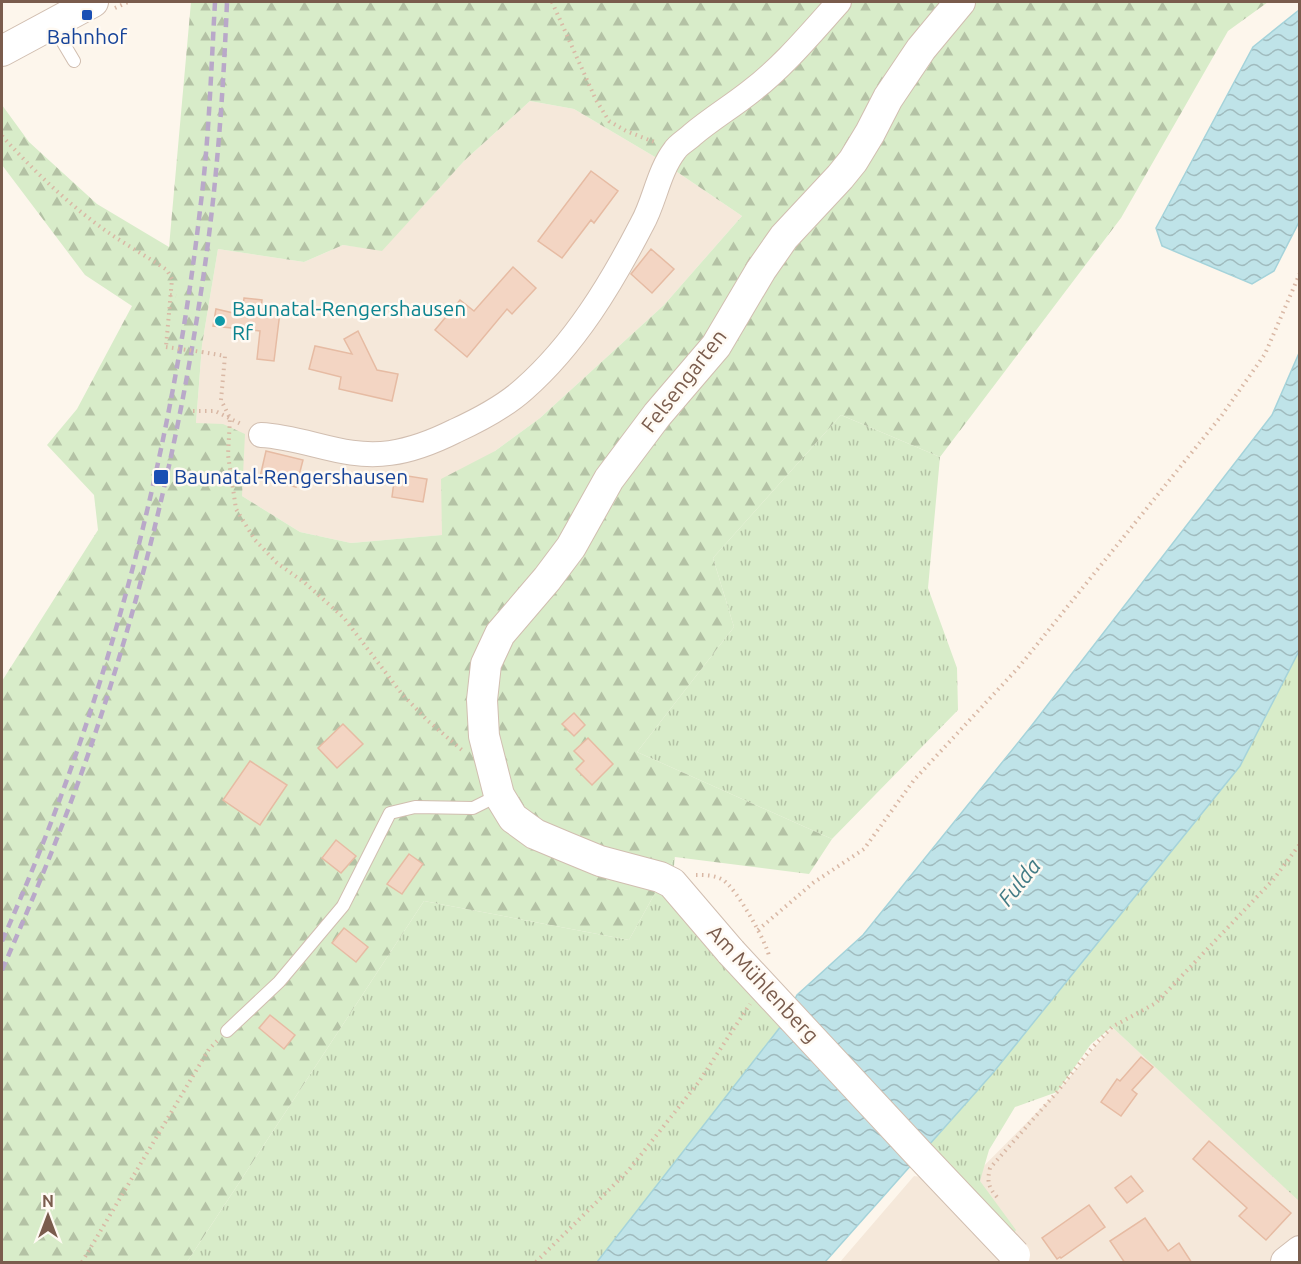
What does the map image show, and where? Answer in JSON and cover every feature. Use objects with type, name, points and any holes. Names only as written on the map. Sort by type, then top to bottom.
[{"type":"street","points":[[2,51],[93,2]]},
{"type":"street","points":[[261,435],[281,436],[318,447],[357,454],[391,453],[439,439],[469,425],[523,390],[560,354],[603,295],[644,222],[656,186],[675,150],[778,68],[839,2]]},
{"type":"street","name":"Felsengarten","points":[[493,774],[484,736],[482,700],[486,664],[500,634],[571,547],[609,479],[657,415],[716,346],[760,270],[784,237],[853,161],[888,98],[921,49],[960,2]]},
{"type":"street","name":"Am Mühlenberg","points":[[493,774],[513,818],[535,834],[600,861],[660,877],[672,883],[730,952],[1019,1259]]},
{"type":"street","points":[[1286,1263],[1299,1251]]},
{"type":"lane","points":[[51,23],[74,61]]},
{"type":"lane","points":[[227,1032],[279,982],[343,906],[390,813],[415,807],[473,808],[493,774]]},
{"type":"path","points":[[552,2],[596,100],[609,120],[626,131],[675,150]]},
{"type":"path","points":[[2,136],[73,205],[111,234],[167,270],[172,279],[166,347],[225,356],[221,400],[230,418],[228,455],[236,509],[255,540],[277,562],[305,583],[344,618],[402,694],[428,721],[493,774]]},
{"type":"path","points":[[758,930],[813,883],[864,849],[914,780],[1018,668],[1222,415],[1265,354],[1299,273]]},
{"type":"path","points":[[170,296],[176,296]]},
{"type":"path","points":[[193,411],[215,411],[230,418]]},
{"type":"path","points":[[1001,1203],[989,1187],[990,1168],[1057,1092],[1091,1049],[1112,1027],[1156,1003],[1274,880],[1299,844]]},
{"type":"path","points":[[672,883],[685,877],[700,875],[721,879],[727,883],[758,930],[768,951],[769,965]]},
{"type":"path","points":[[536,1263],[628,1171],[698,1083],[753,1000]]},
{"type":"path","points":[[82,1263],[209,1049],[227,1032]]},
{"type":"shaded area","points":[[530,101],[574,109],[655,157],[742,216],[664,305],[540,418],[495,451],[443,535],[351,543],[300,532],[242,496],[196,423],[202,345],[218,249],[304,262],[343,245],[382,250],[465,160]]},
{"type":"shaded area","points":[[1112,1027],[1299,1200],[1299,1262],[840,1262],[914,1176],[967,1183],[1057,1092]]},
{"type":"green space","points":[[191,2],[1268,2],[1228,31],[1121,218],[940,457],[841,415],[713,558],[734,627],[637,752],[832,839],[809,874],[675,857],[629,940],[424,901],[187,1262],[2,1262],[2,681],[98,530],[94,495],[47,445],[77,409],[132,306],[85,275],[2,165],[2,105],[29,142],[97,204],[169,247]],"holes":[[[530,101],[574,109],[655,157],[742,216],[664,305],[540,418],[495,451],[441,479],[442,535],[351,543],[300,532],[242,496],[245,434],[223,424],[196,423],[202,345],[218,249],[304,262],[343,245],[382,251],[465,160]]]},
{"type":"green space","points":[[841,415],[940,457],[928,588],[957,668],[958,710],[832,839],[637,752],[734,627],[713,558]]},
{"type":"green space","points":[[1299,651],[1299,1201],[1112,1027],[1091,1044],[1057,1092],[1015,1107],[989,1150],[980,1181],[1016,1230],[1004,1250],[920,1155],[992,1074],[1240,766]]},
{"type":"green space","points":[[675,857],[672,883],[781,1026],[597,1262],[187,1262],[424,901],[629,940]]},
{"type":"water","points":[[1299,10],[1299,222],[1274,271],[1252,284],[1162,246],[1156,228],[1253,47]]},
{"type":"water","name":"Fulda","points":[[1299,353],[1299,651],[1240,766],[992,1074],[825,1262],[597,1262],[781,1026],[797,995],[863,935],[1029,729],[1272,415]]},
{"type":"building","points":[[591,171],[618,191],[594,223],[591,220],[562,258],[538,241]]},
{"type":"building","points":[[651,249],[674,269],[652,293],[631,274]]},
{"type":"building","points":[[513,267],[536,288],[512,314],[507,309],[467,357],[435,330],[460,300],[474,311]]},
{"type":"building","points":[[244,298],[262,300],[261,309],[280,312],[274,361],[257,359],[260,331],[213,326],[216,309],[242,315]]},
{"type":"building","points":[[358,331],[377,370],[398,374],[392,401],[339,389],[341,377],[309,369],[315,346],[352,354],[344,339]]},
{"type":"building","points":[[266,451],[303,460],[296,487],[260,477]]},
{"type":"building","points":[[395,474],[427,479],[423,502],[392,497]]},
{"type":"building","points":[[574,713],[585,725],[574,736],[562,724]]},
{"type":"building","points":[[343,724],[363,744],[337,768],[318,748]]},
{"type":"building","points":[[588,738],[613,764],[592,785],[576,769],[584,761],[574,751]]},
{"type":"building","points":[[250,761],[287,785],[260,825],[223,800]]},
{"type":"building","points":[[336,840],[356,856],[341,873],[322,858]]},
{"type":"building","points":[[409,854],[423,864],[402,894],[387,884]]},
{"type":"building","points":[[344,928],[368,947],[356,962],[332,943]]},
{"type":"building","points":[[270,1015],[295,1035],[284,1049],[259,1028]]},
{"type":"building","points":[[1141,1057],[1153,1067],[1132,1090],[1137,1094],[1121,1116],[1101,1102],[1117,1079],[1120,1081]]},
{"type":"building","points":[[1209,1141],[1291,1213],[1266,1240],[1239,1216],[1247,1208],[1193,1159]]},
{"type":"building","points":[[1131,1176],[1143,1191],[1127,1203],[1115,1188]]},
{"type":"building","points":[[1089,1205],[1105,1227],[1057,1259],[1042,1238]]},
{"type":"building","points":[[1145,1218],[1168,1251],[1179,1243],[1192,1263],[1125,1263],[1110,1241]]},
{"type":"railway","points":[[2,941],[39,854],[72,765],[129,583],[152,491],[171,398],[200,210],[208,132],[215,2]]},
{"type":"railway","points":[[2,970],[49,859],[91,746],[126,634],[156,521],[192,350],[211,220],[227,2]]},
{"type":"place","name":"Bahnhof","points":[[87,15]]},
{"type":"place","name":"Baunatal-Rengershausen Rf","points":[[220,321]]},
{"type":"place","name":"Baunatal-Rengershausen","points":[[161,477]]}]
